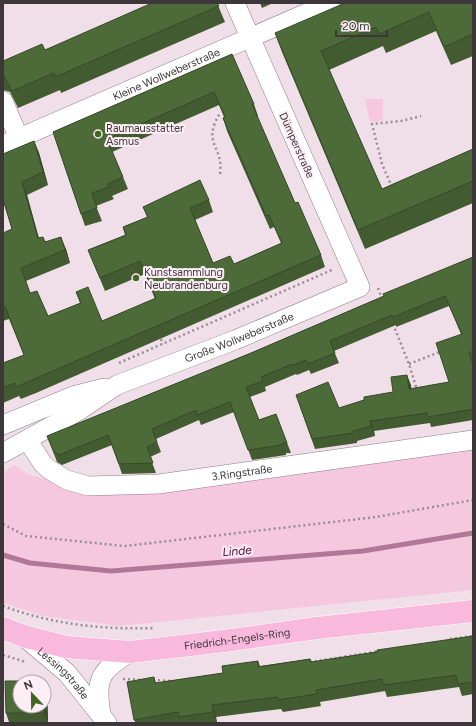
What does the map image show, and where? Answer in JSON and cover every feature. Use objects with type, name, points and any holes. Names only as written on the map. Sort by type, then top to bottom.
[{"type":"main road","name":"Friedrich-Engels-Ring","points":[[13,632],[66,647],[130,652],[317,628],[473,611]]},
{"type":"street","name":"Dümperstraße","points":[[235,3],[349,262],[368,287]]},
{"type":"street","name":"Kleine Wollweberstraße","points":[[11,141],[330,3]]},
{"type":"street","points":[[3,101],[11,141]]},
{"type":"street","name":"Große Wollweberstraße","points":[[3,425],[72,396],[117,385],[368,287]]},
{"type":"street","name":"Große Wollweberstraße","points":[[3,453],[28,441],[117,385]]},
{"type":"street","name":"3.Ringstraße","points":[[28,441],[43,464],[50,470],[67,480],[88,486],[159,484],[473,440]]},
{"type":"street","name":"Lessingstraße","points":[[13,632],[67,673],[104,719]]},
{"type":"street","name":"Lessingstraße","points":[[104,719],[99,699],[100,678],[109,666],[130,652]]},
{"type":"path","points":[[220,113],[211,132],[214,145],[222,163],[220,174]]},
{"type":"path","points":[[392,188],[382,164],[372,124],[401,121],[421,116]]},
{"type":"path","points":[[117,364],[349,262]]},
{"type":"path","points":[[368,287],[385,305]]},
{"type":"path","points":[[391,320],[409,364],[419,397]]},
{"type":"path","points":[[161,339],[163,344]]},
{"type":"path","points":[[409,364],[443,350]]},
{"type":"path","points":[[3,524],[26,536],[125,546],[376,517],[473,500]]},
{"type":"path","points":[[3,606],[43,619],[75,624],[120,629],[158,628]]},
{"type":"path","points":[[450,640],[473,636]]},
{"type":"path","points":[[309,662],[387,650]]},
{"type":"path","points":[[117,679],[179,680]]},
{"type":"shaded area","points":[[365,99],[383,99],[383,121],[370,122]]},
{"type":"shaded area","points":[[473,444],[473,590],[120,626],[43,616],[3,603],[3,473],[14,465],[28,474],[88,491]]},
{"type":"building","points":[[152,3],[217,3],[219,6],[55,77],[54,73],[12,91],[3,75],[3,61],[42,44],[45,50]]},
{"type":"building","points":[[345,3],[473,3],[473,34],[444,47],[429,12],[379,34],[376,27],[321,51],[382,189],[473,149],[473,181],[358,230],[275,33]]},
{"type":"building","points":[[232,54],[295,203],[298,202],[321,255],[16,387],[15,383],[3,388],[3,363],[24,355],[5,306],[3,307],[3,233],[12,229],[3,199],[3,154],[34,141],[43,172],[22,182],[38,238],[43,237],[45,242],[61,237],[65,250],[21,268],[30,293],[37,291],[48,316],[81,303],[76,292],[88,287],[102,321],[156,298],[140,261],[100,278],[88,250],[126,235],[123,227],[148,217],[143,207],[200,180],[209,200],[190,208],[213,263],[230,256],[234,264],[282,243],[269,215],[266,216],[223,118],[225,117],[214,92],[107,139],[123,177],[108,184],[109,187],[92,193],[97,208],[81,214],[53,132]]},
{"type":"building","points":[[473,257],[473,351],[469,353],[473,365],[473,409],[428,417],[427,413],[370,421],[371,426],[353,431],[353,433],[312,439],[296,395],[328,382],[339,408],[364,400],[364,397],[393,392],[391,377],[407,375],[409,389],[449,382],[436,343],[462,334],[445,296],[393,317],[392,315],[330,341],[335,353],[308,364],[306,360],[293,365],[292,364],[261,377],[263,381],[246,387],[259,420],[276,414],[287,443],[282,443],[282,445],[248,450],[230,402],[197,415],[196,410],[152,429],[157,442],[147,447],[153,463],[119,464],[108,435],[59,455],[54,452],[47,436],[251,353],[384,296],[383,294]]},
{"type":"building","points":[[473,636],[473,682],[458,684],[456,675],[383,685],[382,679],[316,690],[317,694],[278,700],[278,697],[212,705],[213,712],[179,717],[178,712],[134,720],[127,682],[154,677],[155,683],[223,673],[222,666],[258,661],[258,667],[310,659],[311,662],[377,652],[377,650]]},
{"type":"building","points":[[5,681],[12,681],[12,713],[6,713]]},
{"type":"waterway","name":"Linde","points":[[3,555],[30,563],[111,571],[363,551],[473,533]]},
{"type":"place","name":"Raumausstatter Asmus","points":[[98,134]]},
{"type":"place","name":"Kunstsammlung Neubrandenburg","points":[[136,278]]}]
